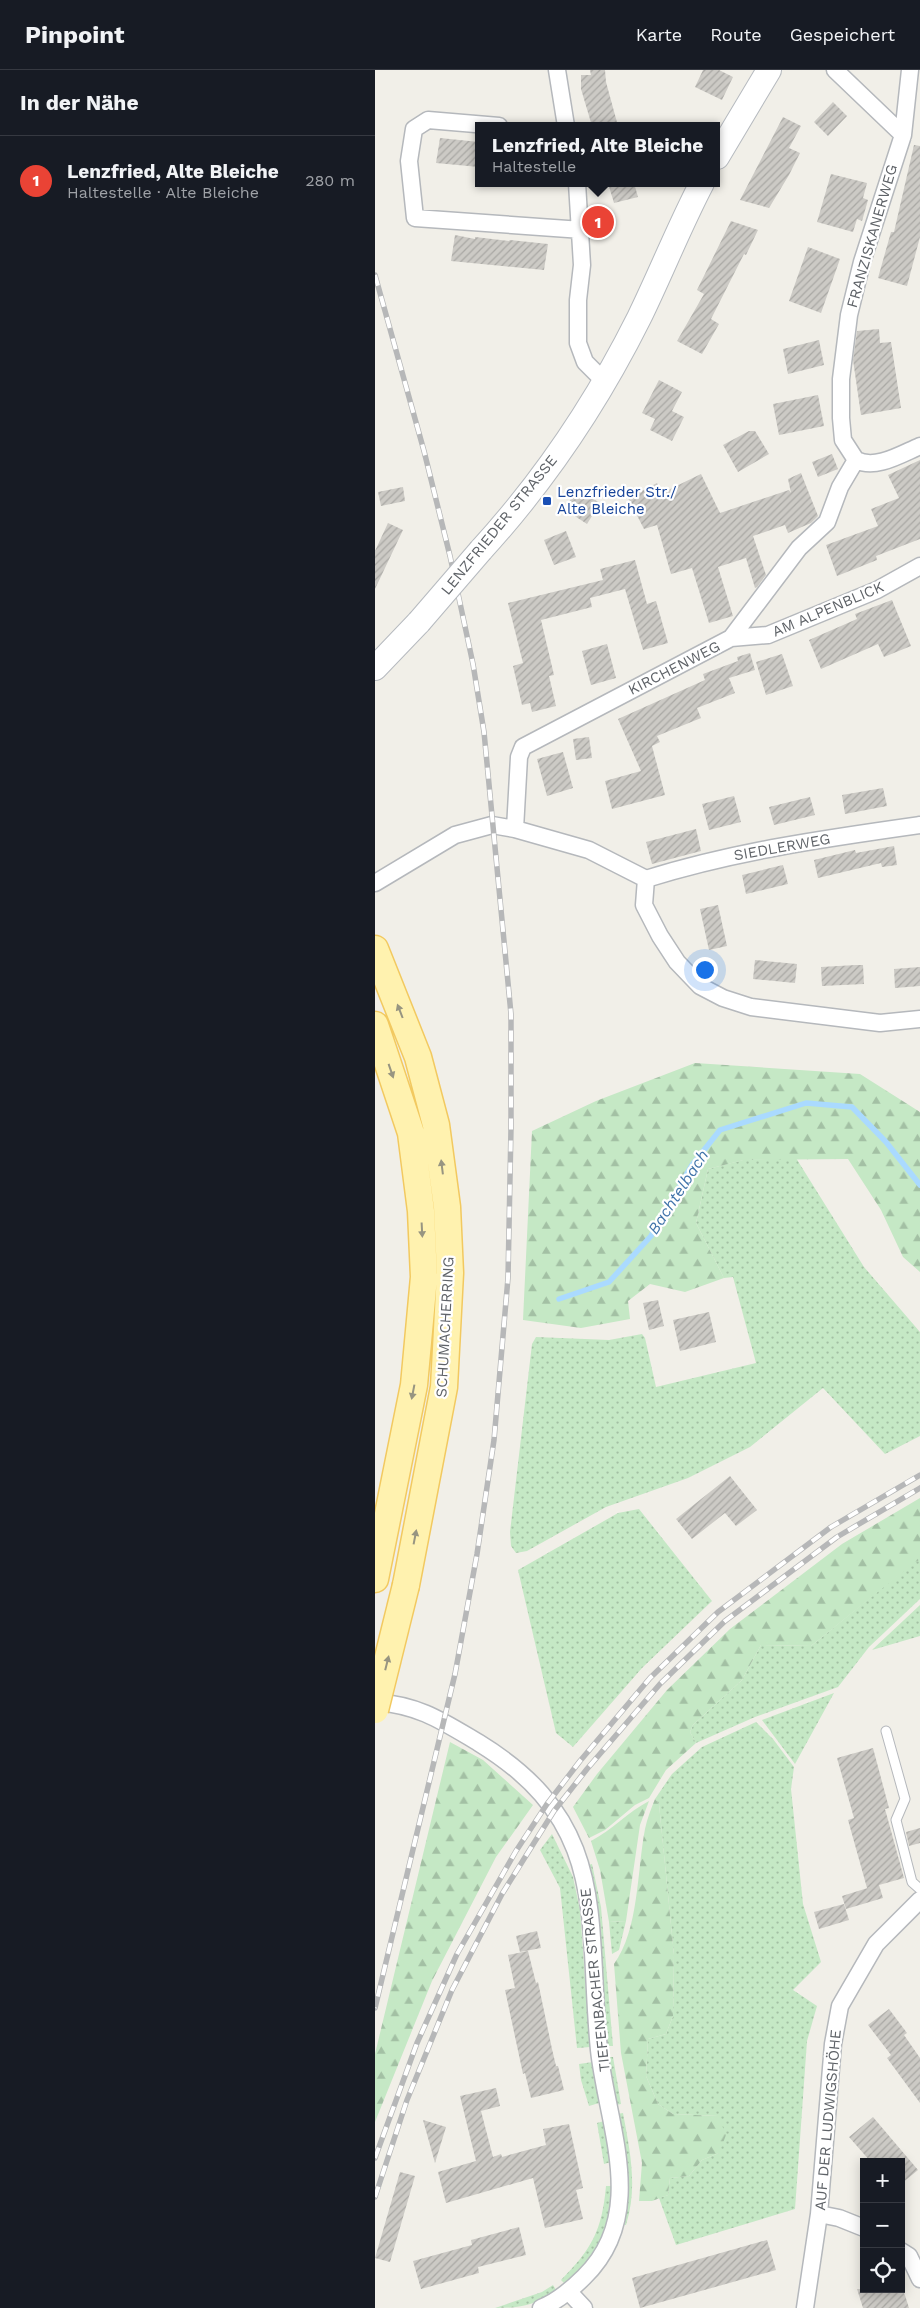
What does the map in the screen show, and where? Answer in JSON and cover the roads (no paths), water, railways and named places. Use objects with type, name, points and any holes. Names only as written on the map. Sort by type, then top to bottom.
[{"type":"main road","name":"SCHUMACHERRING","points":[[375,949],[414,1048],[436,1125],[447,1207],[450,1273],[444,1387],[407,1584],[375,1710]]},
{"type":"main road","name":"SCHUMACHERRING","points":[[375,1025],[411,1133],[421,1211],[424,1277],[414,1385],[375,1578]]},
{"type":"street","points":[[557,70],[565,122]]},
{"type":"street","points":[[720,152],[769,70]]},
{"type":"street","points":[[835,70],[903,135]]},
{"type":"street","name":"FRANZISKANERWEG","points":[[856,460],[843,440],[841,418],[841,379],[849,315],[862,262],[903,135],[910,70]]},
{"type":"street","points":[[475,124],[428,120],[414,128],[409,162],[415,218],[581,230]]},
{"type":"street","points":[[577,187],[581,230],[578,343],[585,362],[605,382]]},
{"type":"street","name":"LENZFRIEDER STRASSE","points":[[375,668],[419,622],[552,463],[605,382],[639,317],[688,209],[701,187]]},
{"type":"street","points":[[856,460],[864,464],[878,462],[920,446]]},
{"type":"street","name":"KIRCHENWEG","points":[[515,829],[519,757],[523,746],[731,638],[771,588],[799,548],[827,522],[840,487],[856,460]]},
{"type":"street","name":"AM ALPENBLICK","points":[[731,638],[767,635],[877,590],[920,566]]},
{"type":"street","points":[[375,883],[455,835],[492,825],[515,829],[589,850],[646,879],[644,905],[660,936],[677,962],[700,986],[723,998],[751,1007],[880,1023],[920,1019]]},
{"type":"street","name":"SIEDLERWEG","points":[[646,879],[693,864],[761,850],[920,825]]},
{"type":"street","name":"TIEFENBACHER STRASSE","points":[[375,1702],[399,1704],[428,1713],[491,1750],[536,1786],[567,1829],[578,1853],[591,1910],[595,2012],[600,2055],[620,2166],[621,2193],[612,2233],[602,2256],[590,2272],[569,2292],[541,2308]]},
{"type":"street","name":"AUF DER LUDWIGSHÖHE","points":[[805,2308],[819,2214],[833,2044],[841,2006],[876,1944],[920,1900]]},
{"type":"street","points":[[819,2214],[839,2218],[860,2226]]},
{"type":"street","points":[[905,2254],[909,2256],[920,2279]]},
{"type":"street","points":[[569,2292],[584,2308]]},
{"type":"lane","points":[[886,1731],[905,1799],[895,1820],[912,1882],[920,1889]]},
{"type":"waterway","name":"Bachtelbach","points":[[559,1299],[609,1282],[651,1236],[692,1165],[720,1130],[806,1103],[852,1107],[886,1142],[920,1185]]},
{"type":"railway","points":[[375,275],[424,451],[450,556],[473,664],[484,732],[511,1014],[508,1278],[494,1440],[477,1554],[455,1674],[375,2008]]},
{"type":"railway","points":[[375,2158],[417,2043],[457,1954],[516,1851],[547,1804],[580,1761],[650,1678],[718,1612],[831,1527],[920,1475]]},
{"type":"railway","points":[[375,2197],[407,2100],[452,1990],[502,1894],[554,1811],[587,1769],[660,1684],[725,1621],[837,1537],[920,1488]]},
{"type":"place","name":"Lenzfried, Alte Bleiche","points":[[598,222]]},
{"type":"place","name":"Lenzfrieder Str./ Alte Bleiche","points":[[547,501]]}]
